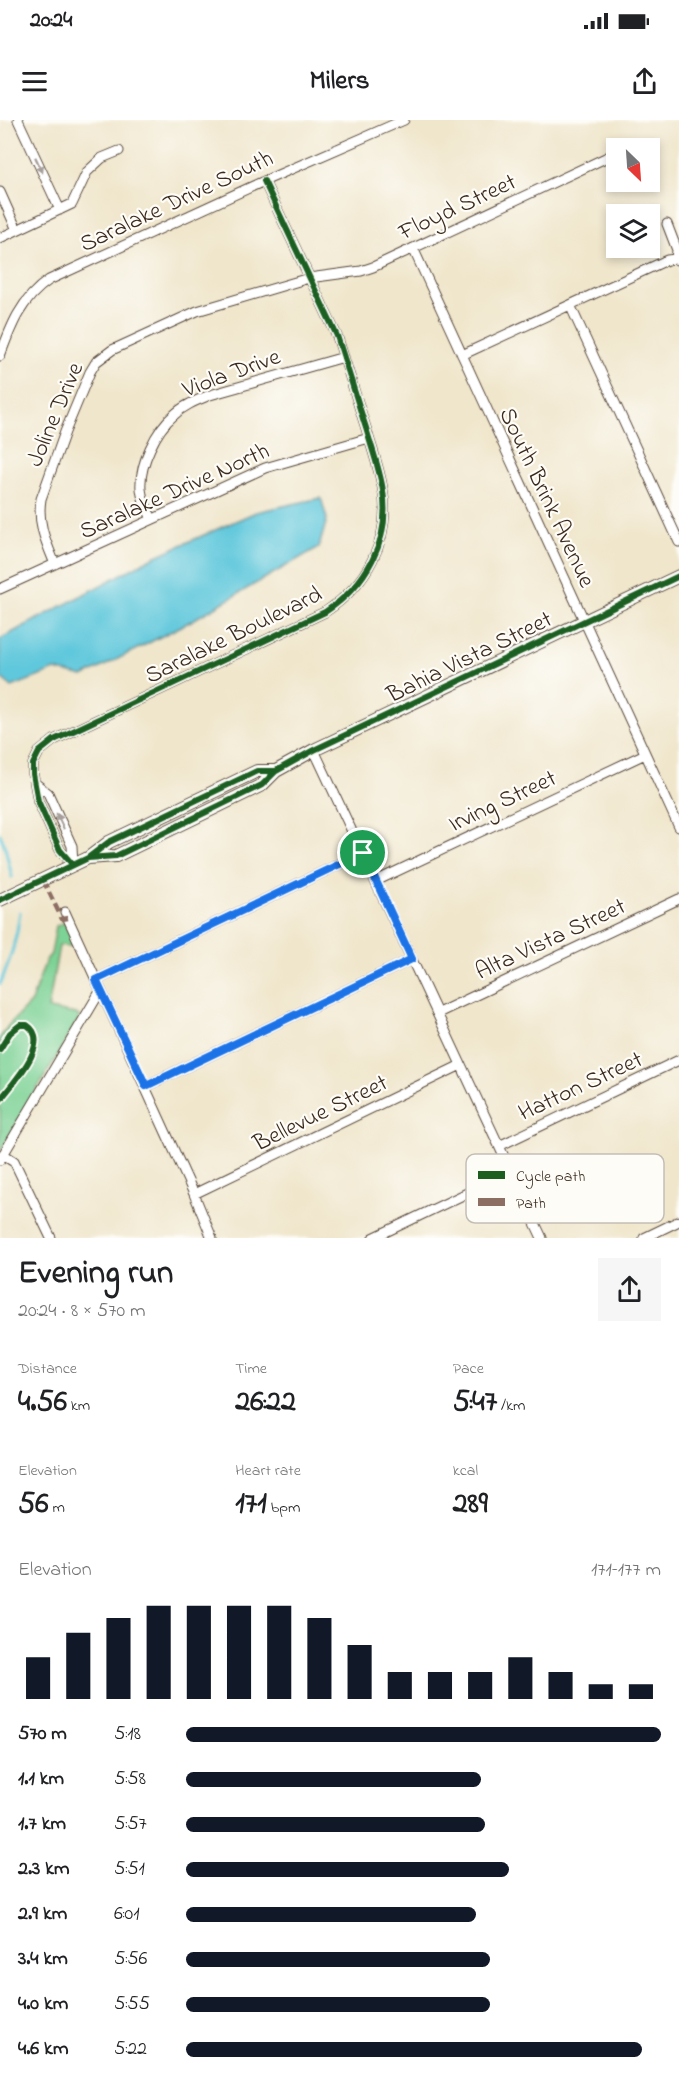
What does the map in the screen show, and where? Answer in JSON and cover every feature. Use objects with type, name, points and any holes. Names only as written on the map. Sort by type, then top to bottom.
[{"type":"street","points":[[18,120],[60,210]]},
{"type":"street","name":"Saralake Drive South","points":[[0,357],[2,345],[19,310],[35,290],[49,280],[264,181],[404,120]]},
{"type":"street","points":[[0,238],[72,204],[82,180],[92,166],[102,158],[119,151]]},
{"type":"street","name":"Floyd Street","points":[[309,278],[361,271],[606,158]]},
{"type":"street","name":"Saralake Boulevard","points":[[73,865],[60,850],[38,801],[33,764],[39,752],[54,740],[325,612],[352,591],[370,566],[379,545],[384,525],[384,493],[344,357],[337,336],[264,181]]},
{"type":"street","points":[[0,192],[17,230]]},
{"type":"street","points":[[462,355],[667,260],[677,260],[677,250],[666,224]]},
{"type":"street","name":"South Brink Avenue","points":[[413,248],[679,827]]},
{"type":"street","name":"Joline Drive","points":[[55,564],[41,527],[39,509],[65,432],[96,362],[112,350],[182,316],[309,278]]},
{"type":"street","points":[[570,305],[679,543]]},
{"type":"street","name":"Viola Drive","points":[[152,519],[142,497],[141,479],[154,441],[174,414],[210,395],[344,357]]},
{"type":"street","name":"Saralake Drive North","points":[[0,589],[265,468],[369,438]]},
{"type":"street","name":"Bahia Vista Street","points":[[0,900],[88,858],[109,842],[257,771],[276,771],[314,750],[679,576]]},
{"type":"street","points":[[314,750],[503,1154]]},
{"type":"street","name":"Irving Street","points":[[375,881],[645,754]]},
{"type":"street","points":[[96,980],[363,853]]},
{"type":"street","name":"Alta Vista Street","points":[[438,1013],[679,899]]},
{"type":"street","points":[[65,912],[195,1194],[212,1238]]},
{"type":"street","points":[[146,1086],[412,959]]},
{"type":"street","points":[[51,1238],[14,1161],[2,1157],[101,990]]},
{"type":"street","name":"Hatton Street","points":[[499,1146],[679,1060]]},
{"type":"street","name":"Bellevue Street","points":[[195,1194],[461,1065]]},
{"type":"street","points":[[373,1238],[466,1194]]},
{"type":"street","points":[[644,1238],[679,1221]]},
{"type":"street","points":[[535,1223],[542,1238]]},
{"type":"green space","points":[[65,922],[75,944],[59,945],[48,1009],[76,1014],[80,1017],[0,1152],[0,1038],[31,1002],[46,960],[51,954],[56,926]]},
{"type":"water","points":[[321,498],[327,519],[319,547],[191,621],[83,677],[55,670],[12,687],[0,677],[0,639],[152,558],[256,512]]},
{"type":"waterway","points":[[0,834],[12,877]]},
{"type":"waterway","points":[[0,984],[13,949],[20,912]]},
{"type":"marked path","points":[[43,880],[62,919],[68,918]]},
{"type":"cycle path","points":[[73,865],[60,850],[38,801],[33,764],[39,752],[54,740],[325,612],[352,589],[363,575],[379,544],[384,509],[382,483],[337,336],[264,181]]},
{"type":"cycle path","points":[[88,858],[116,856],[262,785],[276,771],[314,750],[679,576]]},
{"type":"cycle path","points":[[0,900],[88,858],[109,842],[257,771],[276,771]]},
{"type":"cycle path","points":[[0,1049],[10,1033],[20,1025],[27,1025],[34,1032],[35,1042],[28,1063],[0,1100]]},
{"type":"route","points":[[363,853],[412,959],[146,1086],[96,980],[363,853]]}]
